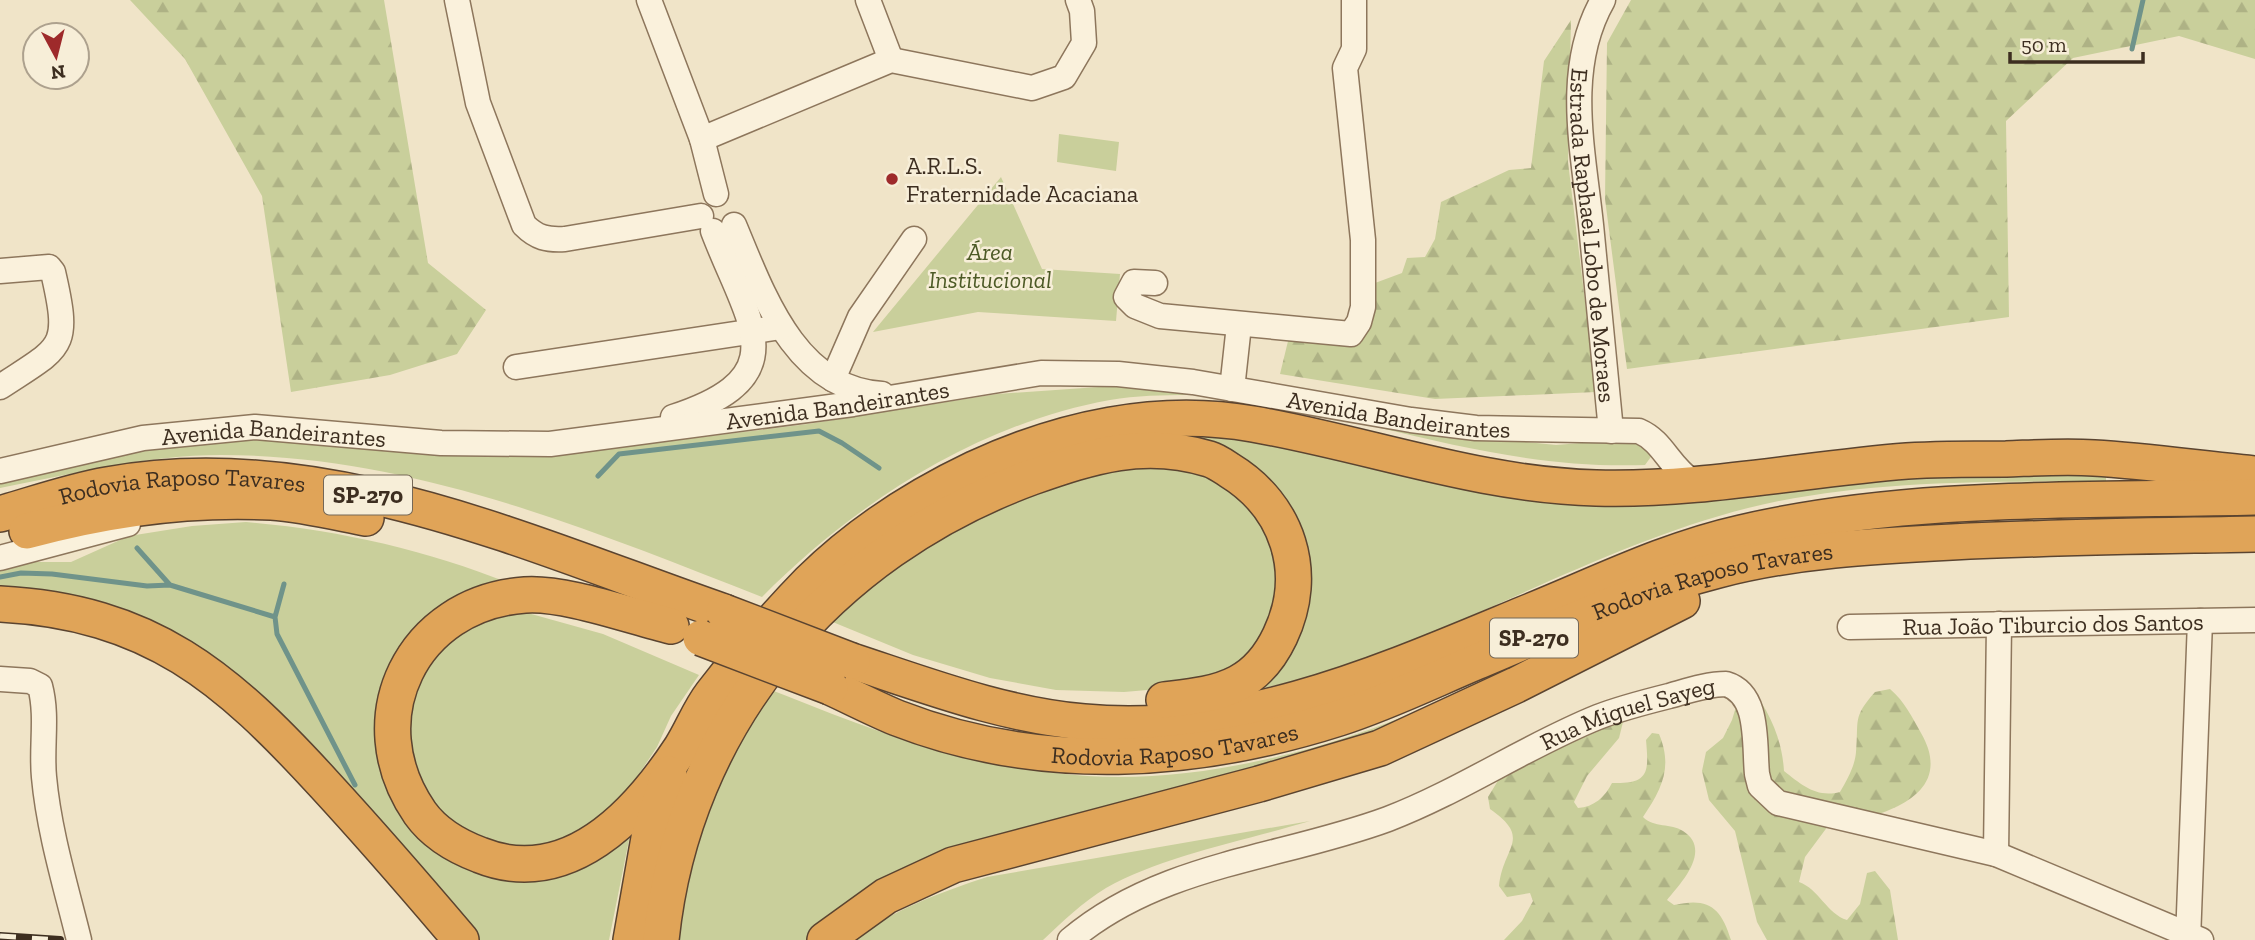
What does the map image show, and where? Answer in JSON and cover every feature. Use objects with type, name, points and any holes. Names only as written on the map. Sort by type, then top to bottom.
[{"type":"highway","points":[[686,632],[569,599],[530,594],[483,601],[444,622],[414,652],[397,690],[392,736],[402,783],[424,819],[455,845],[499,863],[535,864],[586,850],[616,827],[675,757],[706,701],[754,642],[814,578],[866,533],[967,473],[1063,434],[1127,423],[1187,418],[1250,423],[1518,482],[1638,488],[1914,461],[2076,457],[2255,474]]},
{"type":"highway","points":[[661,940],[679,846],[706,770],[734,715],[781,649],[840,590],[915,534],[1035,476],[1095,455],[1148,449],[1210,459],[1249,482],[1281,521],[1291,548],[1294,600],[1272,652],[1238,683],[1202,696],[1147,702],[1093,705],[972,701]]},
{"type":"highway","name":"Rodovia Raposo Tavares","points":[[0,514],[107,485],[171,477],[243,476],[319,484],[406,503],[724,612],[852,661],[972,701],[1084,722],[1131,724],[1193,720],[1256,710],[1324,693],[1393,668],[1657,557],[1737,534],[1817,516],[1968,503],[2255,497]]},
{"type":"highway","name":"Rodovia Raposo Tavares","points":[[0,538],[117,510],[171,503],[272,502],[395,524],[464,546],[830,687],[900,719],[990,744],[1055,755],[1147,757],[1212,750],[1275,737],[1343,717],[1580,618],[1713,571],[1783,555],[1840,548],[2094,536],[2255,534]]},
{"type":"highway","points":[[2094,536],[2255,555]]},
{"type":"highway","points":[[825,940],[887,896],[953,865],[1259,784],[1380,748],[1516,685],[1712,586],[1763,567],[1840,548]]},
{"type":"highway","points":[[0,604],[53,609],[117,624],[165,646],[215,677],[267,721],[377,841],[461,940]]},
{"type":"highway","points":[[631,940],[649,838],[675,757]]},
{"type":"street","points":[[457,0],[478,103],[524,225],[532,234],[556,240],[716,224],[739,215],[737,203],[728,195],[716,194],[703,204],[716,224],[781,327],[804,357],[833,379],[864,393],[900,395]]},
{"type":"street","points":[[649,0],[702,139],[716,194]]},
{"type":"street","points":[[868,0],[891,60]]},
{"type":"street","points":[[702,139],[891,60],[1032,88],[1064,77],[1084,43],[1078,0]]},
{"type":"street","points":[[1155,283],[1134,282],[1126,297],[1135,306],[1160,316],[1239,326],[1351,334],[1360,322],[1363,307],[1363,240],[1345,68],[1354,49],[1354,0]]},
{"type":"street","name":"Estrada Raphael Lobo de Moraes","points":[[1603,0],[1588,30],[1582,56],[1578,122],[1587,179],[1611,431]]},
{"type":"street","points":[[609,438],[709,405],[738,384],[753,363],[755,349],[751,331],[716,224]]},
{"type":"street","points":[[833,379],[860,317],[914,239]]},
{"type":"street","points":[[0,271],[49,267],[53,272],[63,316],[60,336],[47,356],[0,387]]},
{"type":"street","points":[[1232,389],[1239,326]]},
{"type":"street","points":[[516,367],[781,327]]},
{"type":"street","name":"Avenida Bandeirantes","points":[[0,471],[143,438],[255,427],[491,445],[550,444],[764,416],[1041,373],[1118,374],[1232,389],[1476,428],[1639,431],[1652,436],[1679,474],[1694,483]]},
{"type":"street","points":[[738,384],[764,416]]},
{"type":"street","points":[[1638,488],[1655,476],[1663,455]]},
{"type":"street","points":[[0,505],[107,485]]},
{"type":"street","points":[[0,558],[164,515],[272,502]]},
{"type":"street","name":"Rua João Tiburcio dos Santos","points":[[1850,627],[2255,620]]},
{"type":"street","points":[[2192,938],[2200,621]]},
{"type":"street","points":[[1996,854],[1999,624]]},
{"type":"street","points":[[0,679],[30,681],[40,687],[44,776],[50,818],[79,940]]},
{"type":"street","name":"Rua Miguel Sayeg","points":[[1070,940],[1097,917],[1128,899],[1167,882],[1387,819],[1429,802],[1599,716],[1716,684],[1734,686],[1747,699],[1760,786],[1778,803],[1996,854],[2192,938]]},
{"type":"green space","points":[[130,0],[384,0],[428,263],[486,310],[457,354],[390,375],[291,392],[262,196],[185,59]]},
{"type":"green space","points":[[1631,0],[2255,0],[2255,59],[2179,36],[2073,58],[2006,121],[2009,317],[1627,369],[1605,199],[1607,43]]},
{"type":"green space","points":[[1571,20],[1568,162],[1596,392],[1435,399],[1280,374],[1289,337],[1363,336],[1373,322],[1375,283],[1402,273],[1407,258],[1425,257],[1435,239],[1441,202],[1509,170],[1531,168],[1544,61]]},
{"type":"green space","points":[[1059,134],[1119,142],[1116,171],[1057,162]]},
{"type":"green space","name":"Área Institucional","points":[[1001,177],[1042,269],[1120,274],[1116,321],[978,312],[873,332]]},
{"type":"green space","points":[[1113,386],[1216,395],[1150,396],[1110,400],[1013,428],[966,448],[921,472],[878,500],[837,530],[762,597],[631,546],[498,500],[430,482],[292,458],[221,455],[165,458],[0,488],[0,480],[119,452],[197,442],[266,439],[573,453],[808,424],[997,394]]},
{"type":"green space","points":[[1376,427],[1556,445],[1631,439],[1653,454],[1645,465],[1542,460],[1443,443]]},
{"type":"green space","points":[[1216,428],[1505,487],[1910,470],[2106,472],[2106,481],[1971,482],[1881,487],[1748,508],[1652,538],[1421,638],[1358,662],[1241,693],[1285,651],[1277,499],[1275,490],[1267,480],[1249,464],[1228,453],[1193,443],[929,501]]},
{"type":"green space","points":[[1195,465],[1275,527],[1279,613],[1245,665],[1182,687],[1124,692],[1056,690],[990,678],[913,655],[823,618],[929,535],[1079,471]]},
{"type":"green space","points":[[246,522],[316,530],[385,544],[453,563],[519,587],[455,601],[383,739],[473,864],[626,834],[629,840],[609,940],[472,940],[217,671],[0,597],[0,566],[31,562],[71,562],[129,536],[192,526]]},
{"type":"green space","points":[[503,606],[603,634],[699,675],[671,716],[657,747],[609,819],[549,850],[483,846],[428,808],[401,743],[417,663]]},
{"type":"green space","points":[[1744,680],[1760,700],[1772,722],[1783,758],[1784,771],[1816,792],[1840,792],[1855,757],[1860,714],[1875,692],[1890,689],[1911,715],[1930,756],[1929,774],[1921,789],[1888,810],[1828,826],[1805,857],[1799,882],[1812,890],[1834,913],[1847,920],[1860,904],[1867,873],[1875,871],[1890,890],[1898,940],[1767,940],[1757,922],[1735,831],[1709,800],[1702,771],[1706,752],[1723,738],[1732,720]]},
{"type":"green space","points":[[761,686],[927,747],[1019,768],[1087,776],[1173,774],[1261,761],[1347,737],[1427,707],[1386,733],[1101,813],[810,940],[668,940],[681,873]]},
{"type":"green space","points":[[1617,713],[1623,722],[1619,738],[1587,776],[1574,802],[1578,808],[1589,806],[1606,793],[1612,783],[1640,779],[1646,768],[1646,740],[1652,733],[1659,734],[1665,767],[1660,787],[1643,817],[1652,823],[1683,831],[1695,848],[1691,867],[1667,900],[1674,905],[1696,902],[1712,907],[1723,919],[1731,940],[1504,940],[1522,921],[1533,901],[1530,893],[1507,897],[1499,886],[1513,836],[1503,819],[1490,809],[1488,797],[1513,756]]},
{"type":"green space","points":[[1310,821],[1179,858],[1128,877],[1089,900],[1043,940],[852,940],[917,903],[987,877]]},
{"type":"waterway","points":[[2132,49],[2143,0]]},
{"type":"waterway","points":[[598,476],[619,454],[819,431],[879,468]]},
{"type":"waterway","points":[[137,548],[170,585]]},
{"type":"waterway","points":[[0,577],[21,573],[52,574],[147,586],[170,585],[275,617]]},
{"type":"waterway","points":[[284,584],[275,617],[277,634],[355,785]]},
{"type":"railway","points":[[0,936],[60,940]]},
{"type":"place","name":"A.R.L.S. Fraternidade Acaciana","points":[[892,179]]}]
